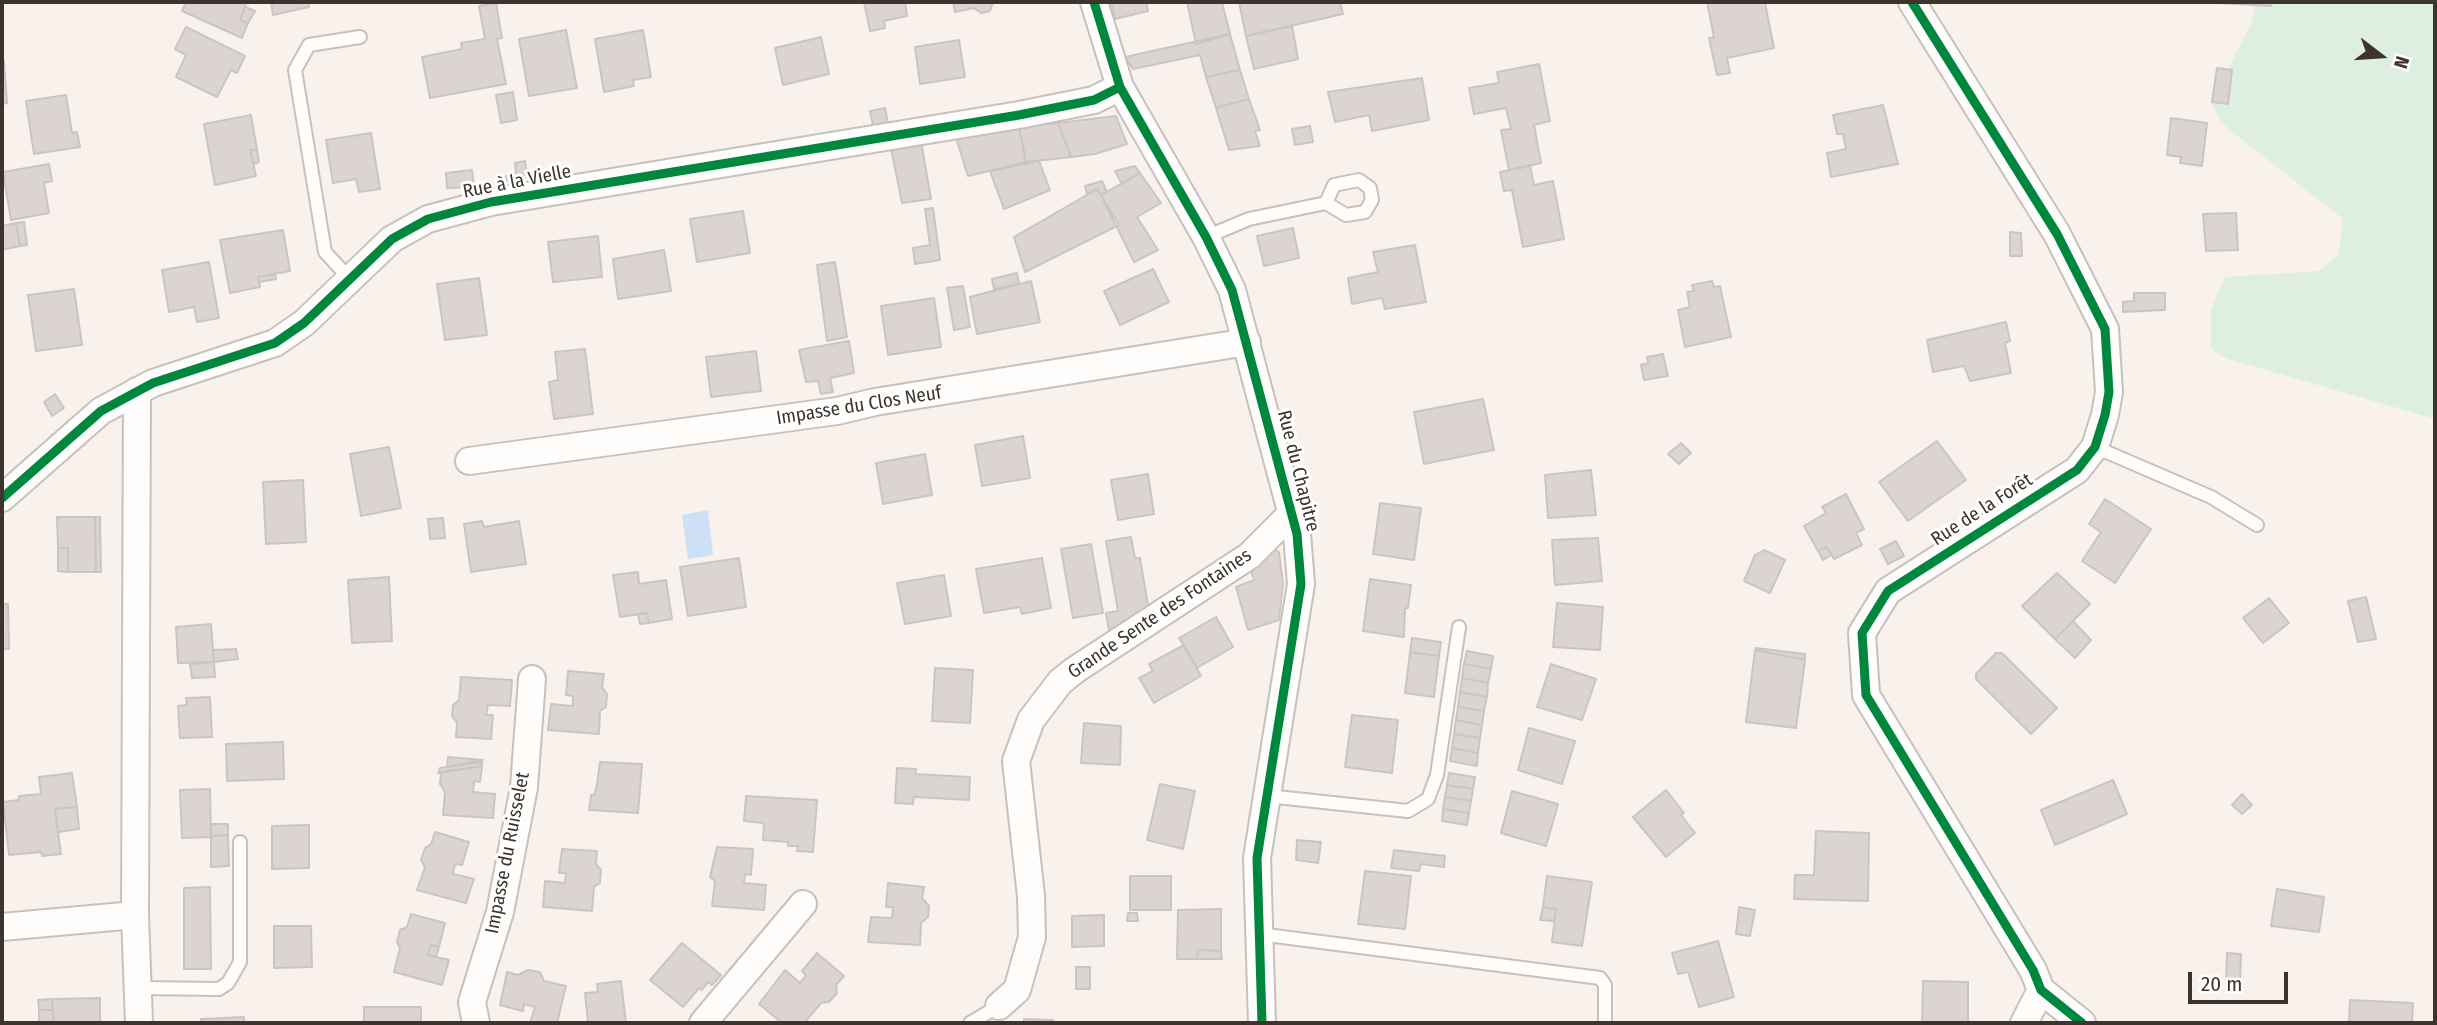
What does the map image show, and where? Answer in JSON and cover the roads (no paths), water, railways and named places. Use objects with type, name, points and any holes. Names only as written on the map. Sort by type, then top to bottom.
[{"type":"street","name":"Rue du Chapitre","points":[[1094,2],[1120,87],[1206,237],[1232,290],[1297,534],[1301,583],[1257,858],[1262,1023]]},
{"type":"street","name":"Rue de la Forêt","points":[[1912,2],[2057,234],[2105,329],[2109,392],[2095,447],[2077,470],[1888,591],[1862,633],[1866,695],[2033,970],[2041,990],[2081,1023]]},
{"type":"street","name":"Rue à la Vielle","points":[[2,498],[101,411],[137,391],[220,358],[275,342],[304,323],[393,239],[428,219],[491,202],[1019,115],[1094,100],[1120,87]]},
{"type":"street","name":"Impasse du Clos Neuf","points":[[469,461],[837,411],[874,402],[1247,342]]},
{"type":"street","points":[[137,391],[135,915],[139,1023]]},
{"type":"street","name":"Grande Sente des Fontaines","points":[[999,1006],[1017,990],[1032,937],[1031,896],[1016,761],[1031,720],[1060,682],[1075,670],[1249,555],[1292,513]]},
{"type":"street","name":"Impasse du Ruisselet","points":[[476,1023],[472,1002],[500,912],[524,787],[532,679]]},
{"type":"street","points":[[703,1023],[803,904]]},
{"type":"street","points":[[2,927],[135,915]]},
{"type":"street","points":[[2024,1023],[2041,990]]},
{"type":"lane","points":[[349,278],[325,252],[295,70],[309,45],[360,37]]},
{"type":"lane","points":[[1206,237],[1249,219],[1326,203]]},
{"type":"lane","points":[[2095,447],[2211,497],[2257,525]]},
{"type":"lane","points":[[1267,796],[1408,811],[1428,799],[1437,775],[1459,628]]},
{"type":"lane","points":[[138,988],[219,989],[228,983],[240,962],[240,842]]},
{"type":"lane","points":[[1258,934],[1600,978],[1605,985],[1605,1023]]},
{"type":"lane","name":"Grande Sente des Fontaines","points":[[970,1023],[999,1006]]},
{"type":"water","points":[[708,510],[713,555],[688,559],[682,515]]}]
